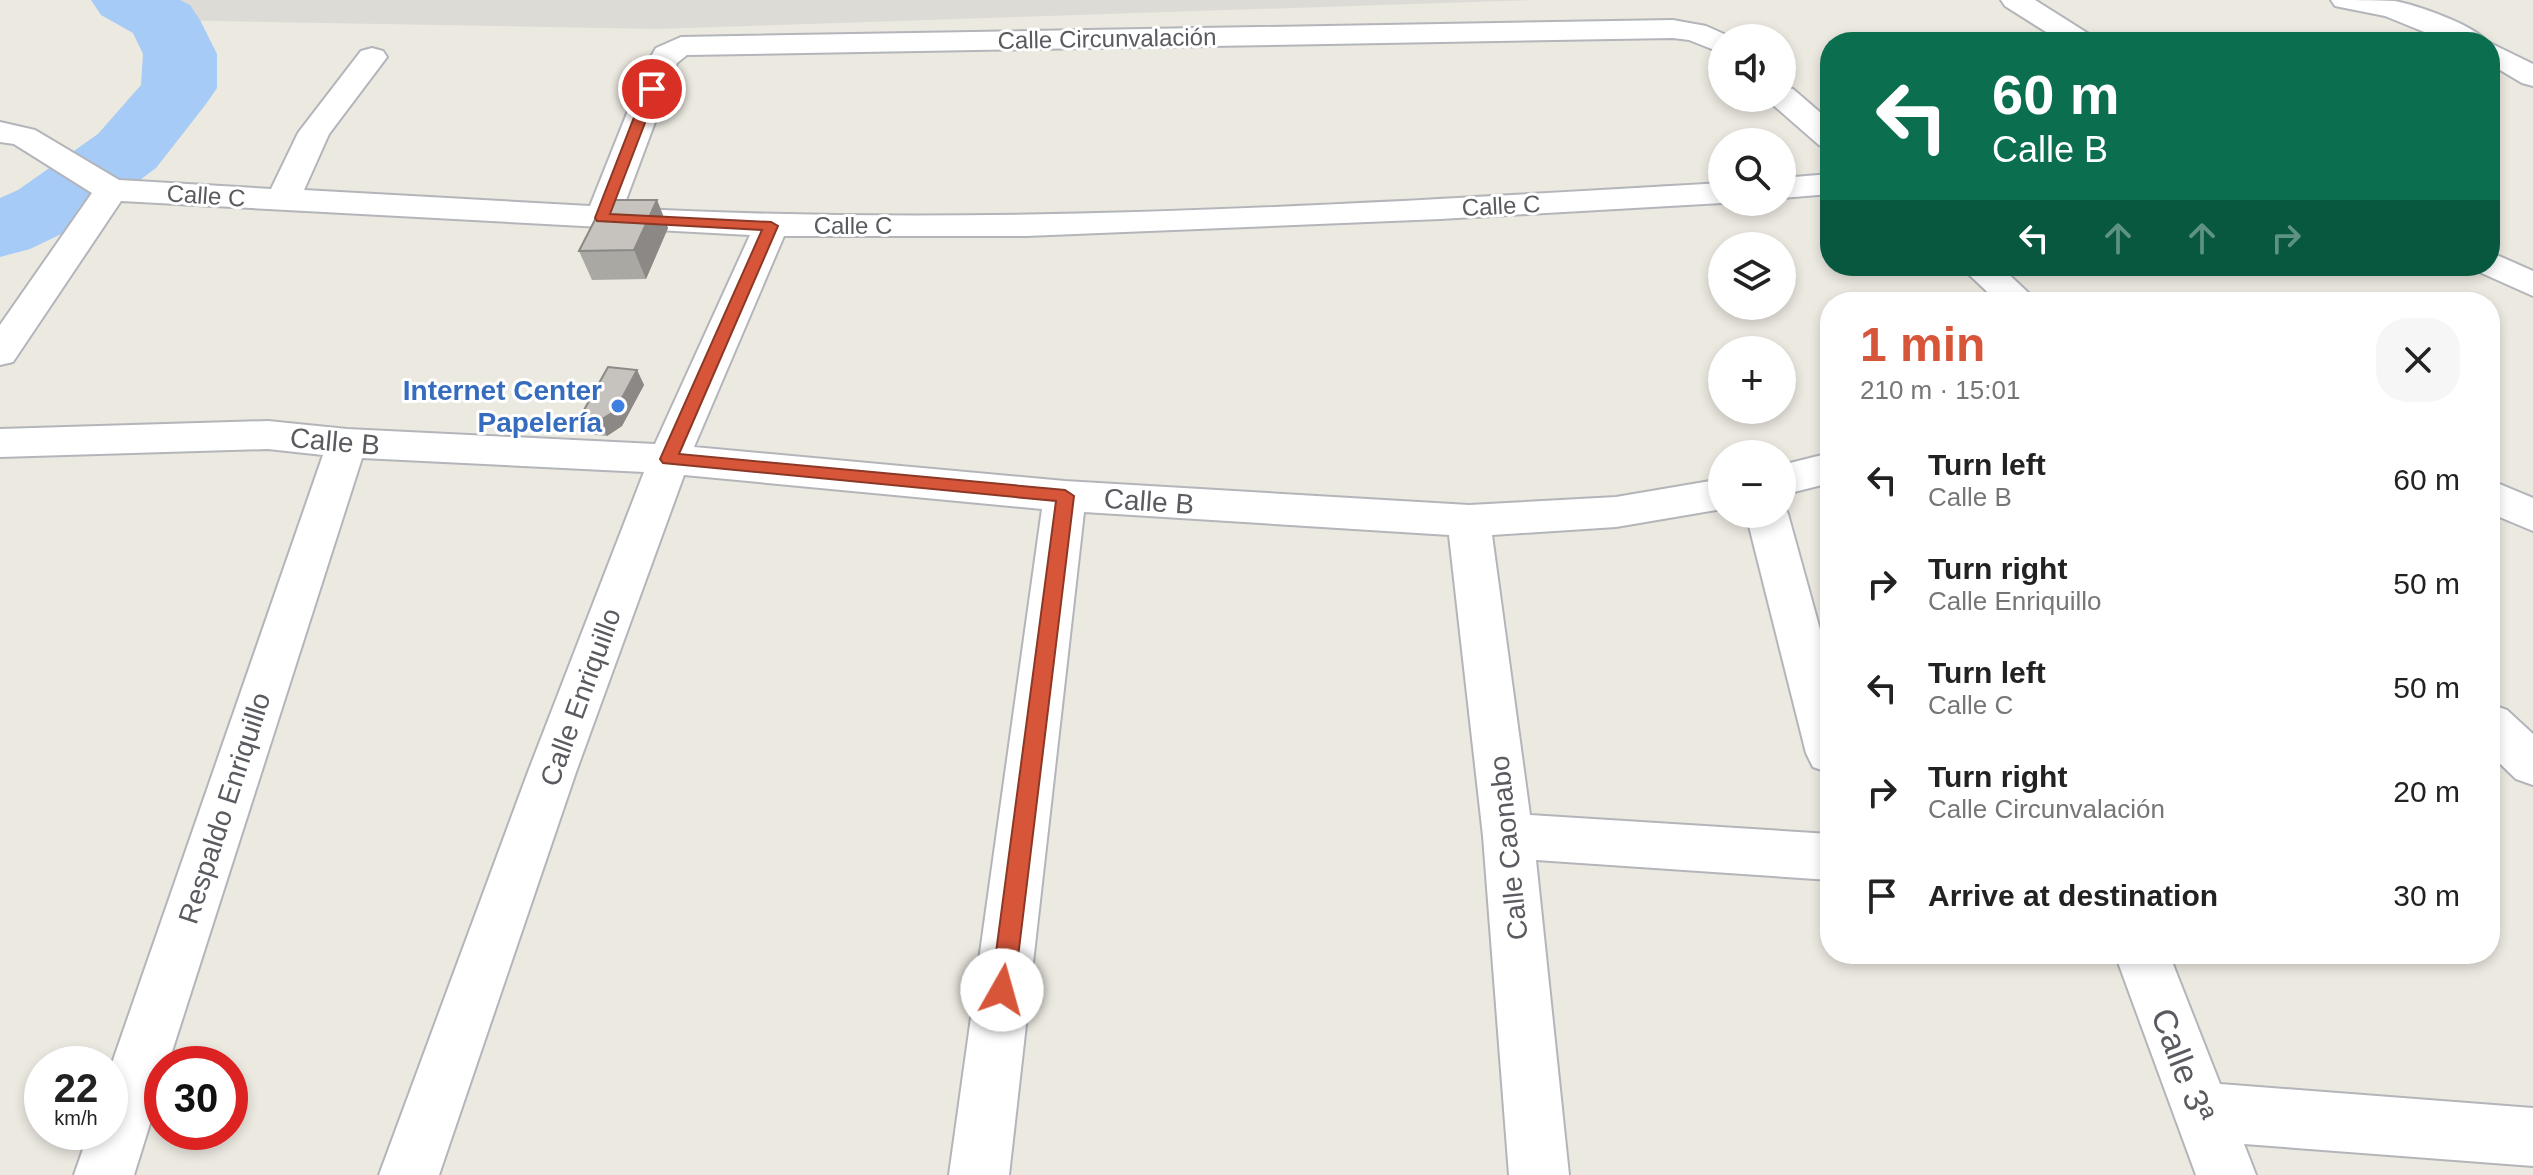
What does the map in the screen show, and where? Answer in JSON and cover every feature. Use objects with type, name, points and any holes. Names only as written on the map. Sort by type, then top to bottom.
[{"type":"street","points":[[2015,0],[2066,32]]},
{"type":"street","points":[[2345,0],[2421,16],[2452,32]]},
{"type":"street","name":"Calle Circunvalación","points":[[602,218],[662,63],[667,54],[681,46],[1673,29],[1696,32],[1708,38]]},
{"type":"street","points":[[282,201],[314,133],[372,57]]},
{"type":"street","points":[[2500,58],[2533,77]]},
{"type":"street","points":[[1796,108],[1820,129]]},
{"type":"street","points":[[0,132],[24,137],[70,162],[111,190],[0,353]]},
{"type":"street","points":[[1796,187],[1820,185]]},
{"type":"street","name":"Calle C","points":[[111,190],[771,226],[1026,226],[1440,209],[1708,194]]},
{"type":"street","name":"Calle Enriquillo","points":[[409,1175],[552,772],[669,459],[771,226]]},
{"type":"street","points":[[2500,268],[2533,285]]},
{"type":"street","points":[[1990,276],[2008,292]]},
{"type":"street","name":"Calle B","points":[[0,443],[268,435],[347,443],[669,459],[1065,496],[1469,521],[1616,512],[1708,496]]},
{"type":"street","name":"Respaldo Enriquillo","points":[[104,1175],[246,739],[347,443]]},
{"type":"street","points":[[1796,476],[1820,470]]},
{"type":"street","points":[[979,1175],[1065,496]]},
{"type":"street","points":[[2500,500],[2533,516]]},
{"type":"street","name":"Calle Caonabo","points":[[1469,521],[1508,836],[1539,1175]]},
{"type":"street","points":[[1771,528],[1820,715]]},
{"type":"street","points":[[2500,733],[2533,764]]},
{"type":"street","points":[[1508,836],[1820,856]]},
{"type":"street","name":"Calle 3ª","points":[[2146,964],[2226,1175]]},
{"type":"street","points":[[2201,1112],[2533,1137]]},
{"type":"shaded area","points":[[126,0],[1532,0],[657,29],[164,20]]},
{"type":"building","points":[[605,200],[657,200],[634,250],[579,251]]},
{"type":"building","points":[[608,367],[637,370],[615,411],[599,421],[579,419]]},
{"type":"waterway","points":[[0,231],[48,208],[127,151],[179,88],[180,54],[164,20],[126,0]]},
{"type":"place","name":"Internet Center Papelería","points":[[618,406]]},
{"type":"route","points":[[652,89],[602,218],[771,226],[669,459],[1065,496],[1002,990]]}]
